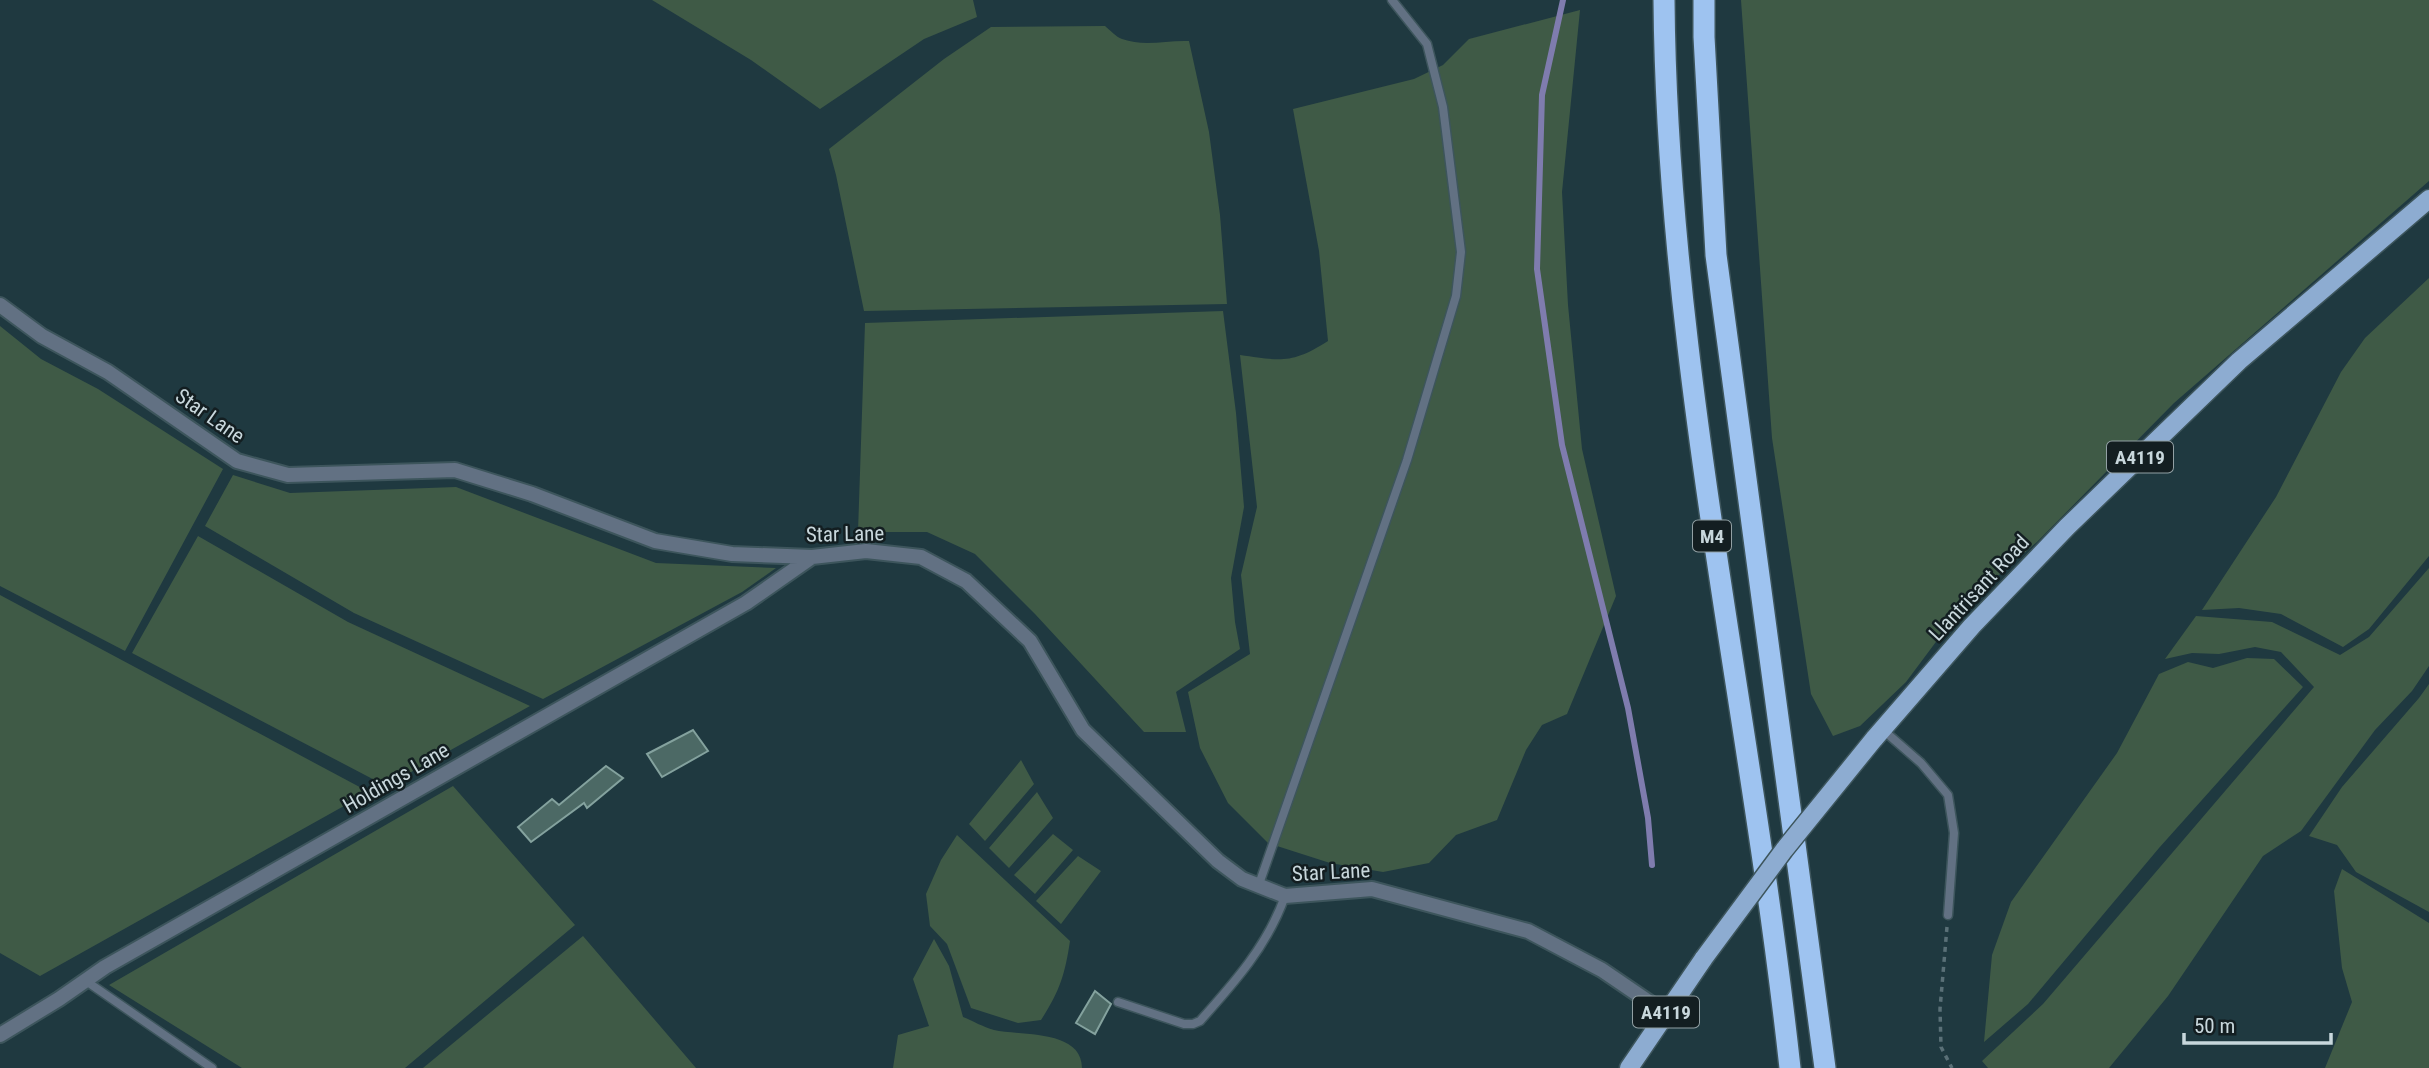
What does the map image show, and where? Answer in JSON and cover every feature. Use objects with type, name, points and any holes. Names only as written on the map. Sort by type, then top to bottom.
[{"type":"highway","name":"M4","points":[[1664,0],[1677,242],[1709,511],[1780,979],[1790,1068]]},
{"type":"highway","name":"M4","points":[[1704,0],[1716,255],[1825,1068]]},
{"type":"main road","name":"Llantrisant Road","points":[[1629,1068],[1704,958],[1784,850],[1878,734],[1972,626],[2067,527],[2239,361],[2429,200]]},
{"type":"street","name":"Star Lane","points":[[0,305],[42,336],[108,372],[237,461],[288,475],[455,470],[531,494],[655,541],[732,554],[812,557],[866,551],[921,557],[966,581],[1030,641],[1083,730],[1218,861],[1242,879],[1284,897],[1372,889],[1528,931],[1602,970],[1665,1013]]},
{"type":"street","name":"Holdings Lane","points":[[0,1035],[105,967],[746,603],[812,557]]},
{"type":"lane","points":[[1258,887],[1407,460],[1456,296],[1461,252],[1443,107],[1427,44],[1392,0]]},
{"type":"lane","points":[[1878,734],[1922,764],[1948,795],[1954,833],[1948,915]]},
{"type":"lane","points":[[1118,1002],[1184,1024],[1200,1021],[1251,960],[1278,917],[1284,897]]},
{"type":"lane","points":[[86,981],[212,1068]]},
{"type":"path","points":[[1948,915],[1940,1009],[1941,1047],[1952,1068]]},
{"type":"green space","points":[[652,0],[973,0],[977,17],[924,39],[820,109],[751,60]]},
{"type":"green space","points":[[1741,0],[2429,0],[2429,181],[2174,403],[2037,542],[1962,607],[1906,682],[1860,726],[1833,736],[1811,694],[1772,438]]},
{"type":"green space","points":[[1580,10],[1562,192],[1568,305],[1582,449],[1616,596],[1567,714],[1542,725],[1526,750],[1497,820],[1456,835],[1429,863],[1383,872],[1330,863],[1268,843],[1228,803],[1200,748],[1188,692],[1250,654],[1241,575],[1257,507],[1240,355],[1286,359],[1305,354],[1328,341],[1319,251],[1293,109],[1414,79],[1443,65],[1469,39]]},
{"type":"green space","points":[[1105,26],[1118,37],[1130,41],[1189,41],[1209,132],[1220,215],[1227,304],[864,311],[829,149],[944,59],[991,27]]},
{"type":"green space","points":[[2429,278],[2429,556],[2369,629],[2343,647],[2281,614],[2239,608],[2202,610],[2276,497],[2341,372],[2365,338]]},
{"type":"green space","points":[[1223,311],[1244,507],[1231,578],[1240,649],[1176,692],[1186,732],[1144,732],[1035,614],[975,554],[927,532],[858,532],[865,323]]},
{"type":"green space","points":[[0,326],[41,359],[98,389],[223,469],[125,651],[0,586]]},
{"type":"green space","points":[[233,475],[290,493],[456,487],[656,563],[776,568],[742,592],[543,699],[354,613],[205,526]]},
{"type":"green space","points":[[198,536],[348,622],[530,706],[386,786],[132,653]]},
{"type":"green space","points":[[2429,568],[2429,666],[2412,691],[2375,730],[2301,831],[2263,856],[2168,996],[2109,1068],[1988,1068],[1982,1061],[2043,1004],[2314,687],[2281,652],[2255,647],[2219,654],[2192,653],[2165,659],[2196,616],[2272,622],[2340,655],[2369,637]]},
{"type":"green space","points":[[0,595],[369,792],[40,976],[0,953]]},
{"type":"green space","points":[[2247,658],[2274,659],[2303,687],[2159,848],[2028,1004],[1984,1042],[1992,955],[2011,902],[2117,753],[2159,674],[2188,662],[2213,668]]},
{"type":"green space","points":[[2429,684],[2429,912],[2356,872],[2337,845],[2309,836],[2342,787]]},
{"type":"green space","points":[[1021,760],[1034,784],[985,841],[969,824]]},
{"type":"green space","points":[[453,786],[575,925],[405,1068],[242,1068],[109,985]]},
{"type":"green space","points":[[1037,792],[1053,818],[1009,868],[989,848]]},
{"type":"green space","points":[[1053,834],[1073,850],[1035,894],[1014,875]]},
{"type":"green space","points":[[957,835],[1070,941],[1061,982],[1041,1020],[1018,1023],[971,1008],[947,944],[930,926],[926,894],[941,860]]},
{"type":"green space","points":[[1078,856],[1101,871],[1061,924],[1036,901]]},
{"type":"green space","points":[[2342,869],[2429,923],[2429,1068],[2325,1068],[2352,1002],[2342,968],[2334,891]]},
{"type":"green space","points":[[583,936],[696,1068],[423,1068]]},
{"type":"green space","points":[[934,939],[949,966],[963,1017],[994,1030],[1061,1040],[1072,1046],[1079,1055],[1082,1068],[893,1068],[898,1035],[929,1026],[913,979]]},
{"type":"building","points":[[693,730],[708,751],[662,777],[647,754]]},
{"type":"building","points":[[606,766],[623,778],[587,808],[584,803],[531,842],[518,827],[552,799],[559,805]]},
{"type":"building","points":[[1095,991],[1111,1004],[1095,1034],[1076,1023]]},
{"type":"waterway","points":[[1563,0],[1542,95],[1537,269],[1562,445],[1628,708],[1648,818],[1652,865]]}]
